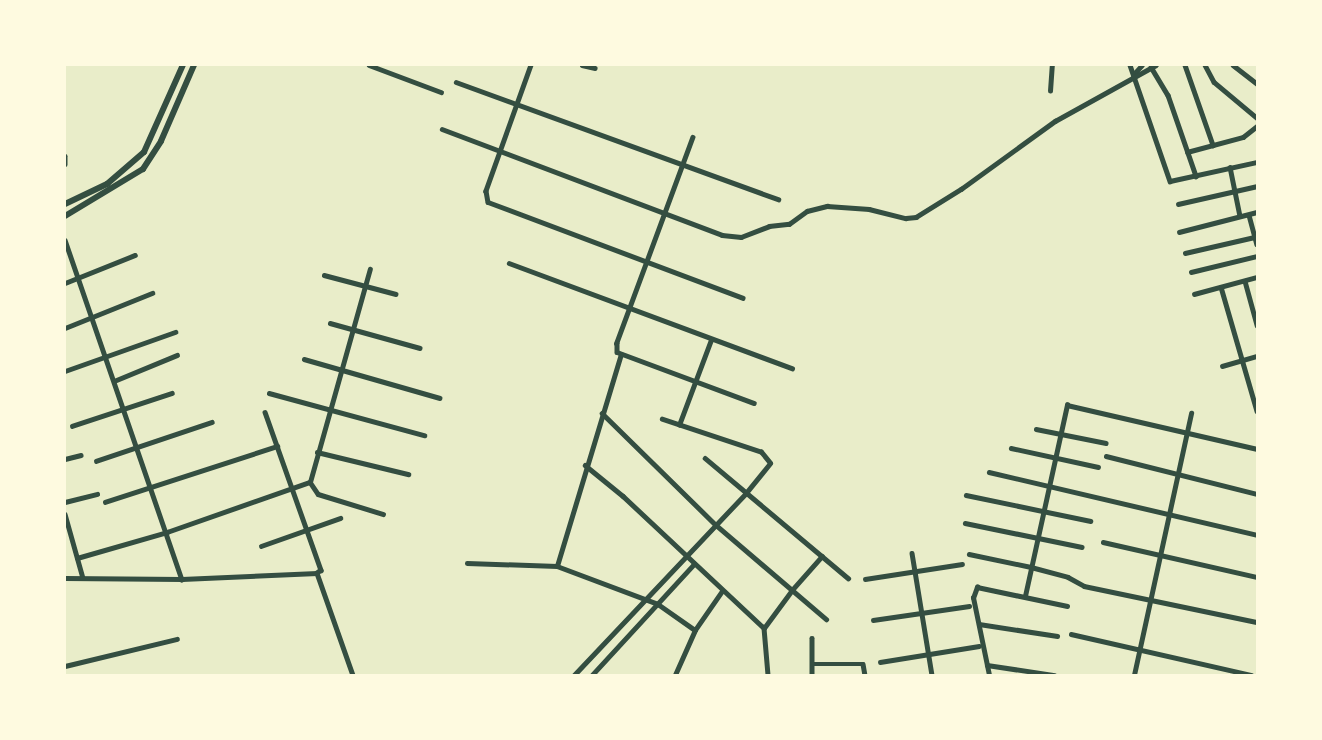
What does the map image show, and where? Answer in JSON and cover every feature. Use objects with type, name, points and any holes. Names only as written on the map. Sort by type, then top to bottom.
[{"type":"main road","points":[[65,204],[107,184],[144,152],[183,65]]},
{"type":"main road","points":[[65,216],[143,169],[161,141],[194,65]]},
{"type":"street","points":[[369,65],[383,67],[441,92]]},
{"type":"street","points":[[531,65],[486,191],[488,202],[743,298]]},
{"type":"street","points":[[582,65],[595,68]]},
{"type":"street","points":[[1050,91],[1052,65]]},
{"type":"street","points":[[1130,65],[1155,129],[1169,180],[1175,182],[1257,162]]},
{"type":"street","points":[[1133,75],[1142,65]]},
{"type":"street","points":[[1185,65],[1213,145]]},
{"type":"street","points":[[1205,65],[1214,82],[1257,118]]},
{"type":"street","points":[[1233,65],[1257,84]]},
{"type":"street","points":[[442,129],[732,237],[789,224],[807,211],[827,206],[869,209],[906,218],[916,217],[961,189],[1055,121],[1133,75],[1154,66],[1168,96],[1196,176]]},
{"type":"street","points":[[456,82],[779,199]]},
{"type":"street","points":[[1187,152],[1243,137],[1257,126]]},
{"type":"street","points":[[694,137],[664,211],[631,310],[617,343],[617,352],[754,403]]},
{"type":"street","points":[[65,156],[65,164]]},
{"type":"street","points":[[1230,167],[1240,216]]},
{"type":"street","points":[[1178,204],[1257,186]]},
{"type":"street","points":[[65,196],[74,200]]},
{"type":"street","points":[[1179,232],[1257,212]]},
{"type":"street","points":[[1249,215],[1257,244]]},
{"type":"street","points":[[1185,253],[1255,237]]},
{"type":"street","points":[[65,240],[182,579]]},
{"type":"street","points":[[65,283],[135,255]]},
{"type":"street","points":[[1191,272],[1257,256]]},
{"type":"street","points":[[509,263],[792,368]]},
{"type":"street","points":[[370,268],[310,482],[318,494],[383,513]]},
{"type":"street","points":[[324,275],[396,294]]},
{"type":"street","points":[[1194,294],[1257,277]]},
{"type":"street","points":[[1245,281],[1257,325]]},
{"type":"street","points":[[1221,287],[1257,411]]},
{"type":"street","points":[[65,328],[93,319],[152,293]]},
{"type":"street","points":[[330,323],[421,348]]},
{"type":"street","points":[[65,371],[175,332]]},
{"type":"street","points":[[679,425],[711,340]]},
{"type":"street","points":[[557,566],[621,354]]},
{"type":"street","points":[[114,381],[177,355]]},
{"type":"street","points":[[1223,366],[1257,356]]},
{"type":"street","points":[[304,359],[440,398]]},
{"type":"street","points":[[72,426],[172,393]]},
{"type":"street","points":[[269,393],[424,435]]},
{"type":"street","points":[[1025,596],[1067,405],[1257,449]]},
{"type":"street","points":[[65,578],[182,579],[317,573],[321,570],[265,412]]},
{"type":"street","points":[[602,413],[716,525],[826,619]]},
{"type":"street","points":[[1134,675],[1191,413]]},
{"type":"street","points":[[574,675],[768,469],[770,463],[765,454],[662,419]]},
{"type":"street","points":[[96,461],[212,422]]},
{"type":"street","points":[[1036,429],[1106,443]]},
{"type":"street","points":[[105,502],[152,489],[277,446]]},
{"type":"street","points":[[1012,448],[1098,467]]},
{"type":"street","points":[[317,452],[408,474]]},
{"type":"street","points":[[65,459],[81,455]]},
{"type":"street","points":[[1106,456],[1257,494]]},
{"type":"street","points":[[705,458],[848,579]]},
{"type":"street","points":[[585,466],[623,496],[764,628]]},
{"type":"street","points":[[989,472],[1257,535]]},
{"type":"street","points":[[77,558],[167,532],[310,482]]},
{"type":"street","points":[[65,502],[97,494]]},
{"type":"street","points":[[965,495],[1090,521]]},
{"type":"street","points":[[65,514],[83,578]]},
{"type":"street","points":[[261,546],[340,518]]},
{"type":"street","points":[[965,523],[1082,547]]},
{"type":"street","points":[[1103,542],[1257,577]]},
{"type":"street","points":[[912,553],[932,675]]},
{"type":"street","points":[[969,554],[1066,576],[1084,586],[1151,597],[1257,622]]},
{"type":"street","points":[[768,675],[764,628],[822,556]]},
{"type":"street","points":[[467,563],[557,566],[657,604],[695,630]]},
{"type":"street","points":[[592,675],[694,564]]},
{"type":"street","points":[[865,579],[962,564]]},
{"type":"street","points":[[317,573],[352,675]]},
{"type":"street","points":[[989,675],[973,598],[977,587],[1067,606]]},
{"type":"street","points":[[676,675],[695,630],[722,591]]},
{"type":"street","points":[[873,620],[969,606]]},
{"type":"street","points":[[979,624],[1057,636]]},
{"type":"street","points":[[1071,634],[1251,675]]},
{"type":"street","points":[[812,638],[812,675]]},
{"type":"street","points":[[65,666],[177,639]]},
{"type":"street","points":[[880,663],[979,646]]},
{"type":"street","points":[[812,664],[863,664],[865,675]]},
{"type":"street","points":[[987,665],[1054,675]]}]
